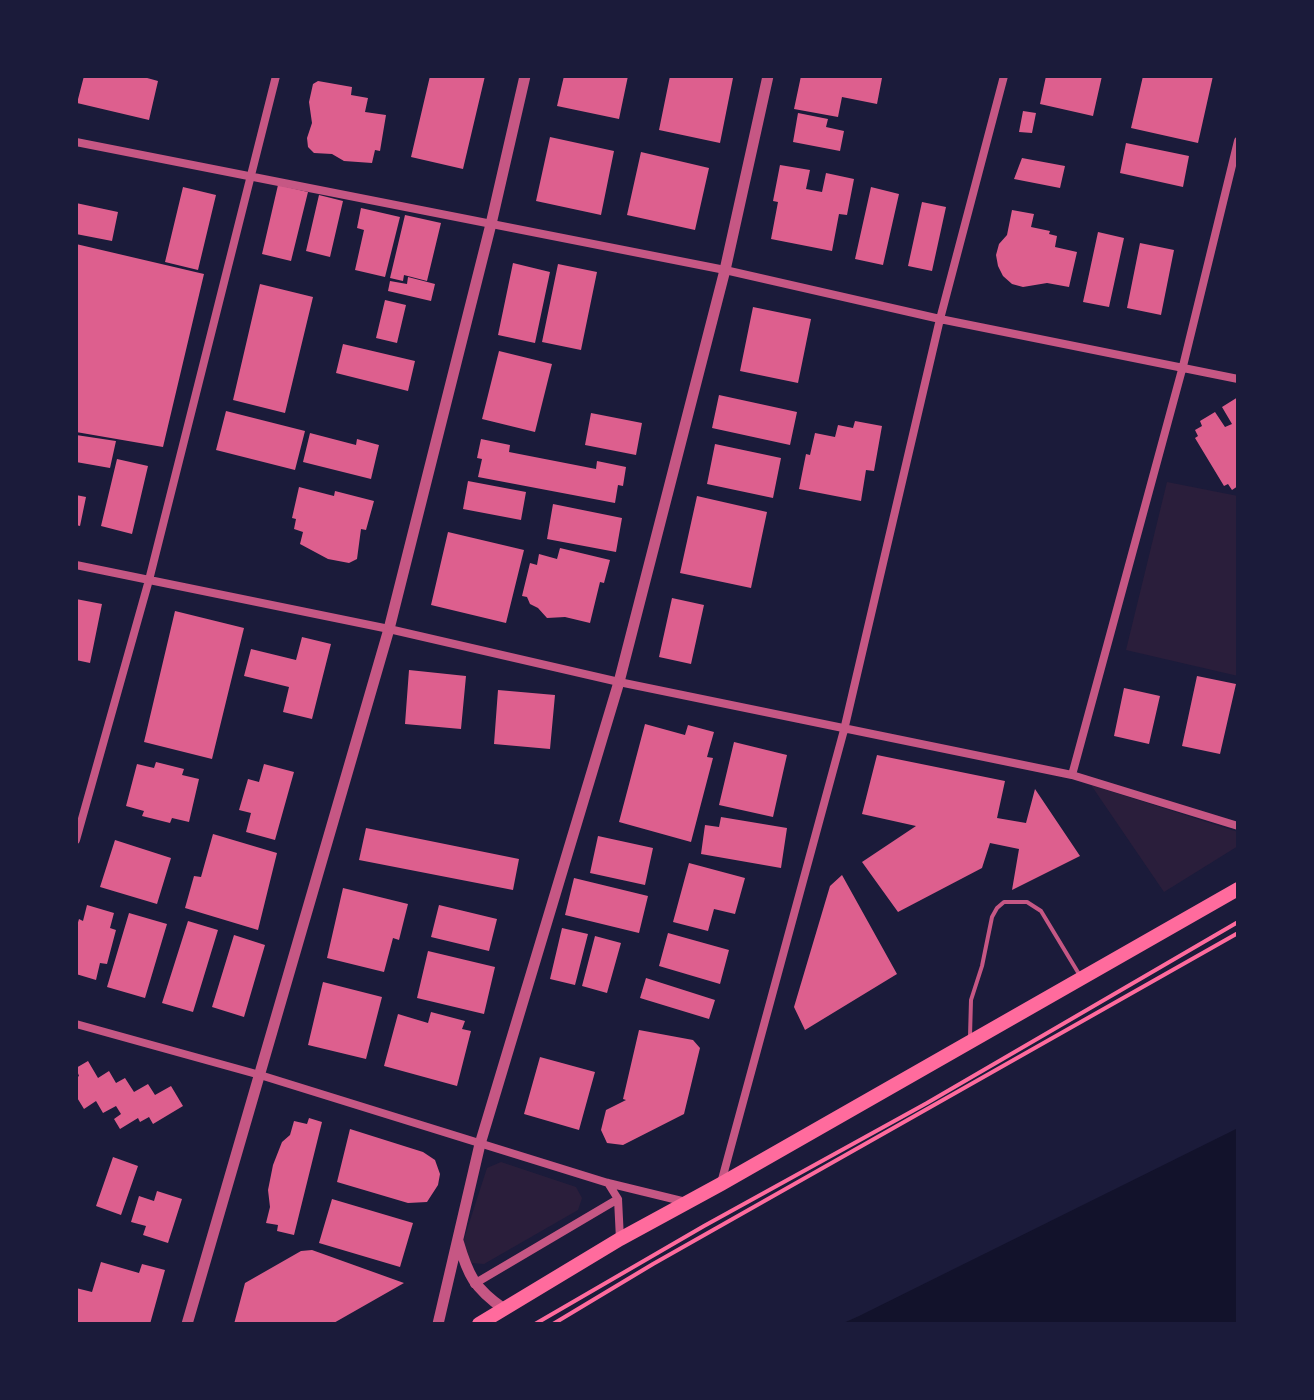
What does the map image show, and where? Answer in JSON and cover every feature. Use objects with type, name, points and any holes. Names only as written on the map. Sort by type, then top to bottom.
[{"type":"main road","points":[[479,1324],[620,1239],[1238,889]]},
{"type":"street","points":[[76,840],[149,580],[276,76]]},
{"type":"street","points":[[187,1324],[389,629],[525,76]]},
{"type":"street","points":[[438,1324],[480,1144],[619,682],[725,270],[768,76]]},
{"type":"street","points":[[721,1184],[844,730],[940,319],[1004,76]]},
{"type":"street","points":[[1072,775],[1183,366],[1238,141]]},
{"type":"street","points":[[76,142],[725,270],[940,319],[1238,379]]},
{"type":"street","points":[[76,565],[389,629],[844,730],[1072,775],[1238,826]]},
{"type":"street","points":[[76,1024],[260,1075],[608,1183],[688,1202]]},
{"type":"street","points":[[608,1183],[618,1199],[620,1239]]},
{"type":"street","points":[[474,1284],[618,1199]]},
{"type":"street","points":[[458,1241],[474,1284],[504,1309]]},
{"type":"lane","points":[[970,1043],[971,1000],[992,917],[1004,902],[1027,902],[1041,911],[1082,979]]},
{"type":"path","points":[[535,1324],[927,1103],[1238,922]]},
{"type":"path","points":[[553,1324],[653,1264],[1238,933]]},
{"type":"shaded area","points":[[1167,482],[1238,496],[1238,676],[1126,650]]},
{"type":"shaded area","points":[[1091,785],[1238,832],[1238,846],[1164,892]]},
{"type":"shaded area","points":[[1238,1128],[1238,1324],[841,1324],[859,1316]]},
{"type":"shaded area","points":[[501,1162],[576,1187],[582,1198],[578,1210],[484,1264],[471,1263],[464,1253],[463,1242],[487,1168]]},
{"type":"building","points":[[84,76],[140,76],[158,81],[149,120],[77,103]]},
{"type":"building","points":[[430,76],[485,76],[463,169],[411,157]]},
{"type":"building","points":[[564,76],[628,76],[619,119],[557,106]]},
{"type":"building","points":[[670,76],[733,78],[720,143],[659,130]]},
{"type":"building","points":[[801,76],[882,78],[877,104],[842,97],[838,117],[794,109]]},
{"type":"building","points":[[1046,76],[1102,76],[1093,116],[1040,104]]},
{"type":"building","points":[[1143,76],[1213,76],[1198,143],[1131,128]]},
{"type":"building","points":[[318,81],[352,87],[351,95],[368,98],[365,112],[386,115],[380,151],[375,150],[372,163],[344,161],[332,154],[314,153],[308,147],[307,138],[312,123],[309,102],[313,84]]},
{"type":"building","points":[[1023,111],[1036,113],[1032,133],[1019,132]]},
{"type":"building","points":[[798,113],[828,119],[826,127],[844,131],[840,151],[793,142]]},
{"type":"building","points":[[550,137],[614,151],[601,215],[536,201]]},
{"type":"building","points":[[1126,143],[1189,156],[1183,187],[1120,173]]},
{"type":"building","points":[[641,152],[709,168],[695,230],[627,215]]},
{"type":"building","points":[[1022,158],[1065,166],[1060,188],[1014,179]]},
{"type":"building","points":[[780,165],[810,170],[806,189],[822,192],[826,173],[854,179],[847,215],[839,214],[832,251],[771,239],[778,202],[773,201]]},
{"type":"building","points":[[278,185],[308,192],[291,261],[262,254]]},
{"type":"building","points":[[183,187],[216,195],[198,270],[165,262]]},
{"type":"building","points":[[871,187],[899,194],[883,265],[855,259]]},
{"type":"building","points":[[319,195],[343,201],[330,257],[306,251]]},
{"type":"building","points":[[922,202],[946,207],[932,271],[908,266]]},
{"type":"building","points":[[76,203],[118,212],[112,241],[76,234]]},
{"type":"building","points":[[361,208],[400,217],[385,277],[355,270],[364,230],[357,228]]},
{"type":"building","points":[[1012,210],[1034,214],[1031,227],[1050,231],[1049,234],[1057,236],[1055,247],[1077,252],[1069,287],[1047,283],[1023,287],[1012,284],[1003,276],[996,255],[999,244],[1007,235]]},
{"type":"building","points":[[405,215],[441,223],[427,281],[404,275],[403,281],[390,278]]},
{"type":"building","points":[[1098,232],[1124,238],[1109,307],[1083,302]]},
{"type":"building","points":[[1140,243],[1174,250],[1161,315],[1127,308]]},
{"type":"building","points":[[76,244],[204,274],[163,447],[76,432]]},
{"type":"building","points":[[513,263],[550,272],[535,343],[498,335]]},
{"type":"building","points":[[558,264],[597,272],[581,350],[542,342]]},
{"type":"building","points":[[408,277],[435,284],[431,301],[388,291],[390,281],[407,284]]},
{"type":"building","points":[[260,284],[313,297],[285,413],[233,400]]},
{"type":"building","points":[[385,300],[406,305],[397,343],[376,338]]},
{"type":"building","points":[[753,307],[811,319],[798,383],[740,371]]},
{"type":"building","points":[[343,344],[415,361],[408,391],[336,373]]},
{"type":"building","points":[[499,351],[552,364],[535,432],[482,419]]},
{"type":"building","points":[[719,395],[797,412],[790,445],[712,428]]},
{"type":"building","points":[[1238,397],[1238,486],[1232,490],[1228,484],[1224,486],[1195,438],[1198,436],[1195,430],[1202,426],[1200,421],[1215,412],[1225,427],[1232,424],[1222,407]]},
{"type":"building","points":[[226,411],[305,431],[295,470],[216,450]]},
{"type":"building","points":[[591,413],[642,423],[636,455],[585,445]]},
{"type":"building","points":[[855,421],[882,426],[874,471],[866,470],[861,501],[799,489],[806,454],[810,455],[815,433],[835,437],[838,425],[853,428]]},
{"type":"building","points":[[310,433],[356,445],[357,439],[379,445],[371,479],[303,462]]},
{"type":"building","points":[[76,435],[116,441],[110,468],[76,462]]},
{"type":"building","points":[[481,439],[510,445],[509,452],[596,469],[597,461],[626,467],[623,486],[618,485],[615,503],[478,477],[482,459],[477,458]]},
{"type":"building","points":[[715,444],[781,458],[773,498],[707,484]]},
{"type":"building","points":[[117,459],[148,466],[132,534],[101,526]]},
{"type":"building","points":[[468,481],[526,492],[521,520],[463,509]]},
{"type":"building","points":[[299,487],[334,496],[335,491],[374,501],[366,530],[361,529],[357,559],[349,563],[328,559],[300,544],[303,532],[294,529],[296,519],[292,518]]},
{"type":"building","points":[[76,495],[86,497],[80,526],[76,525]]},
{"type":"building","points":[[697,496],[767,512],[751,588],[680,573]]},
{"type":"building","points":[[553,504],[622,518],[616,552],[547,539]]},
{"type":"building","points":[[448,532],[524,550],[506,623],[431,605]]},
{"type":"building","points":[[560,548],[610,560],[604,583],[600,582],[590,623],[565,617],[547,618],[530,604],[527,597],[522,596],[530,563],[537,565],[539,554],[557,559]]},
{"type":"building","points":[[672,598],[704,605],[691,664],[659,657]]},
{"type":"building","points":[[76,599],[102,604],[90,663],[76,660]]},
{"type":"building","points":[[175,611],[244,628],[212,759],[144,742]]},
{"type":"building","points":[[302,637],[331,644],[312,719],[283,712],[289,687],[244,676],[251,649],[296,660]]},
{"type":"building","points":[[409,670],[466,676],[461,729],[405,724]]},
{"type":"building","points":[[1197,676],[1236,684],[1220,754],[1182,746]]},
{"type":"building","points":[[1124,688],[1160,696],[1149,744],[1114,736]]},
{"type":"building","points":[[498,690],[555,695],[550,749],[494,744]]},
{"type":"building","points":[[645,724],[685,735],[688,725],[714,732],[707,757],[713,758],[691,842],[619,822]]},
{"type":"building","points":[[734,742],[787,755],[773,817],[719,805]]},
{"type":"building","points":[[877,755],[1005,781],[997,818],[1026,823],[1035,789],[1080,856],[1012,890],[1019,849],[990,843],[982,868],[898,912],[862,862],[916,826],[862,814]]},
{"type":"building","points":[[156,762],[184,769],[182,775],[199,779],[189,822],[172,818],[170,823],[142,816],[144,811],[126,806],[137,764],[154,768]]},
{"type":"building","points":[[264,764],[294,772],[275,840],[246,832],[251,813],[239,810],[248,779],[259,782]]},
{"type":"building","points":[[721,817],[787,828],[781,868],[701,854],[705,825],[719,827]]},
{"type":"building","points":[[366,828],[519,859],[513,890],[359,860]]},
{"type":"building","points":[[213,834],[277,853],[258,930],[185,908],[194,876],[201,877]]},
{"type":"building","points":[[598,836],[653,848],[645,885],[590,873]]},
{"type":"building","points":[[115,840],[171,858],[157,904],[100,887]]},
{"type":"building","points":[[689,863],[745,878],[735,914],[714,909],[708,931],[673,922]]},
{"type":"building","points":[[842,875],[897,974],[805,1030],[794,1007],[830,886]]},
{"type":"building","points":[[574,878],[648,896],[639,933],[565,915]]},
{"type":"building","points":[[343,888],[408,904],[399,940],[393,938],[384,972],[327,958]]},
{"type":"building","points":[[87,905],[114,913],[110,928],[116,930],[107,964],[100,963],[96,980],[76,974],[76,929],[79,919],[83,921]]},
{"type":"building","points":[[439,905],[497,919],[489,951],[431,937]]},
{"type":"building","points":[[129,913],[167,924],[145,998],[107,987]]},
{"type":"building","points":[[188,921],[218,930],[193,1012],[162,1003]]},
{"type":"building","points":[[562,928],[588,934],[575,985],[550,979]]},
{"type":"building","points":[[668,933],[729,950],[720,984],[659,966]]},
{"type":"building","points":[[234,935],[265,945],[244,1017],[212,1007]]},
{"type":"building","points":[[595,936],[621,943],[607,993],[582,986]]},
{"type":"building","points":[[428,951],[495,967],[484,1014],[417,998]]},
{"type":"building","points":[[646,978],[715,1000],[709,1019],[640,998]]},
{"type":"building","points":[[323,982],[382,997],[366,1059],[308,1045]]},
{"type":"building","points":[[431,1012],[465,1021],[462,1029],[471,1031],[457,1086],[384,1066],[398,1014],[428,1023]]},
{"type":"building","points":[[639,1030],[693,1040],[700,1048],[684,1114],[623,1145],[607,1143],[601,1130],[606,1110],[626,1100],[623,1099]]},
{"type":"building","points":[[540,1057],[595,1072],[579,1130],[524,1114]]},
{"type":"building","points":[[88,1061],[98,1078],[109,1071],[116,1083],[125,1078],[134,1092],[148,1084],[155,1095],[171,1086],[183,1106],[153,1124],[149,1117],[140,1122],[138,1118],[120,1129],[114,1119],[121,1114],[116,1106],[103,1113],[96,1101],[84,1109],[76,1096],[76,1078],[79,1076],[76,1068]]},
{"type":"building","points":[[309,1118],[322,1122],[294,1235],[277,1231],[278,1225],[266,1223],[270,1207],[268,1190],[282,1142],[290,1135],[294,1121],[307,1124]]},
{"type":"building","points":[[350,1129],[423,1152],[435,1160],[440,1174],[438,1185],[427,1202],[408,1203],[337,1182]]},
{"type":"building","points":[[113,1157],[138,1166],[121,1215],[96,1206]]},
{"type":"building","points":[[157,1191],[182,1199],[168,1243],[143,1235],[146,1226],[131,1222],[139,1196],[154,1201]]},
{"type":"building","points":[[332,1199],[413,1223],[400,1267],[319,1243]]},
{"type":"building","points":[[312,1250],[404,1283],[332,1324],[234,1324],[245,1283],[301,1251]]},
{"type":"building","points":[[101,1262],[139,1273],[142,1264],[165,1270],[150,1324],[76,1324],[76,1288],[92,1292]]}]
